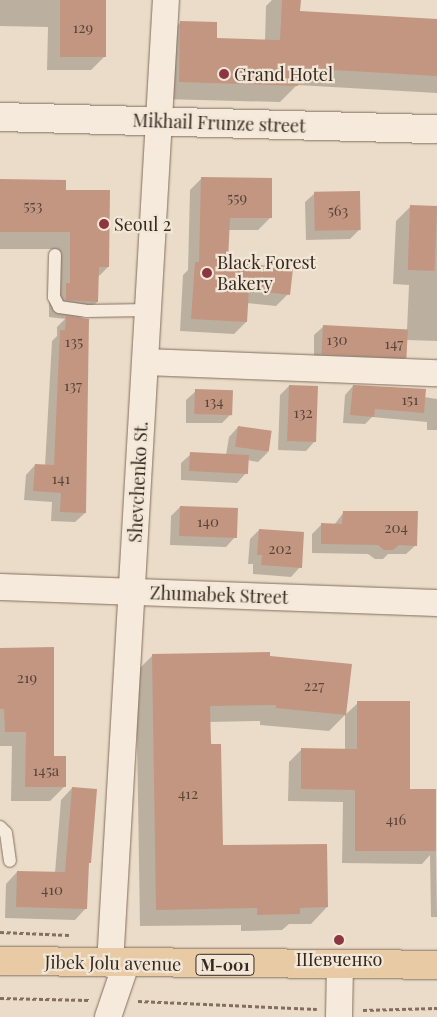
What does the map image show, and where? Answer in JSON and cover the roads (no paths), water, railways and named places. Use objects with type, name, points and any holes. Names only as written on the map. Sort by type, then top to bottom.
[{"type":"main road","name":"Mikhail Frunze street","points":[[0,117],[437,129]]},
{"type":"main road","name":"Jibek Jolu avenue","points":[[0,961],[118,964],[437,965]]},
{"type":"street","name":"Shevchenko St.","points":[[112,1009],[118,964],[132,591],[166,0]]},
{"type":"street","points":[[145,362],[437,373]]},
{"type":"street","name":"Zhumabek Street","points":[[0,587],[437,603]]},
{"type":"street","points":[[339,1014],[340,966]]},
{"type":"lane","points":[[55,255],[54,297],[58,307],[86,311],[148,310]]},
{"type":"lane","points":[[0,827],[6,833],[10,862]]},
{"type":"place","name":"Grand Hotel","points":[[224,74]]},
{"type":"place","name":"Seoul 2","points":[[104,224]]},
{"type":"place","name":"Black Forest Bakery","points":[[207,273]]},
{"type":"place","name":"Шевченко","points":[[339,940]]}]
